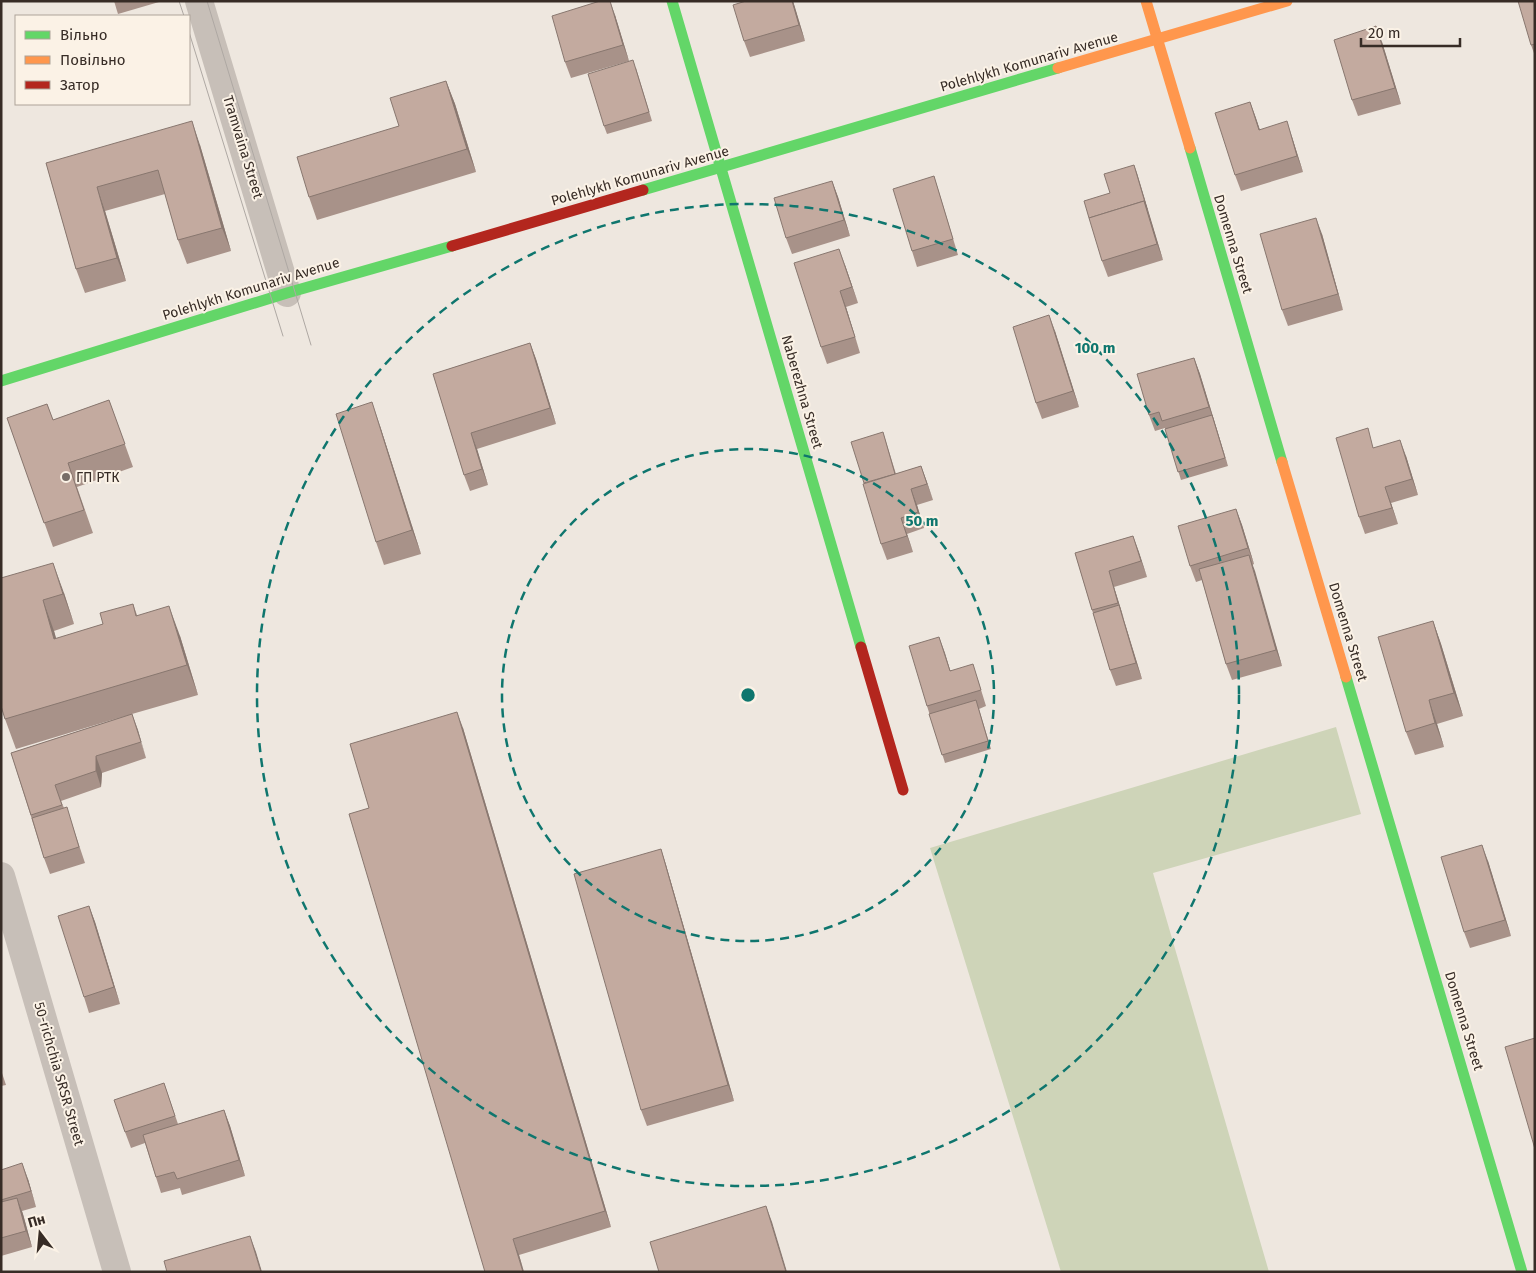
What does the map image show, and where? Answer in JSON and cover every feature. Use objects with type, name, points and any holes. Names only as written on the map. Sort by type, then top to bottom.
[{"type":"street","name":"Tramvaina Street","points":[[198,1],[287,294]]},
{"type":"street","name":"Naberezhna Street","points":[[672,1],[904,790]]},
{"type":"street","name":"Domenna Street","points":[[1146,1],[1522,1272]]},
{"type":"street","name":"Polehlykh Komunariv Avenue","points":[[1,381],[287,294],[1287,1]]},
{"type":"street","name":"50-richchia SRSR Street","points":[[1,876],[117,1272]]},
{"type":"green space","points":[[1336,727],[1361,814],[1153,873],[1269,1272],[1061,1272],[930,848]]},
{"type":"building","points":[[600,1],[610,1],[623,45],[565,62],[552,16]]},
{"type":"building","points":[[746,1],[792,1],[799,25],[744,41],[733,5]]},
{"type":"building","points":[[1518,1],[1535,1],[1535,44],[1531,45]]},
{"type":"building","points":[[1376,26],[1395,88],[1352,100],[1334,40]]},
{"type":"building","points":[[633,60],[649,112],[604,126],[588,74]]},
{"type":"building","points":[[446,81],[467,149],[309,197],[297,157],[399,126],[390,98]]},
{"type":"building","points":[[1250,102],[1259,130],[1287,121],[1297,156],[1235,175],[1215,113]]},
{"type":"building","points":[[192,121],[222,228],[178,240],[158,170],[97,187],[117,258],[76,269],[46,163]]},
{"type":"building","points":[[1134,165],[1147,209],[1144,201],[1089,218],[1084,201],[1110,193],[1104,174]]},
{"type":"building","points":[[934,176],[953,239],[912,251],[893,189]]},
{"type":"building","points":[[832,181],[844,220],[786,238],[774,198]]},
{"type":"building","points":[[1144,201],[1157,244],[1102,261],[1089,218]]},
{"type":"building","points":[[1316,218],[1338,294],[1282,310],[1260,234]]},
{"type":"building","points":[[839,249],[852,287],[840,291],[855,337],[821,347],[794,263]]},
{"type":"building","points":[[1049,315],[1073,391],[1036,403],[1013,327]]},
{"type":"building","points":[[530,343],[550,408],[471,433],[482,469],[464,475],[433,374]]},
{"type":"building","points":[[1194,358],[1209,407],[1162,421],[1159,412],[1149,415],[1137,374]]},
{"type":"building","name":"ГП РТК","points":[[109,400],[125,444],[68,463],[84,510],[44,523],[7,418],[47,404],[53,420]]},
{"type":"building","points":[[372,402],[412,530],[376,542],[336,414]]},
{"type":"building","points":[[1212,415],[1225,458],[1178,472],[1165,429]]},
{"type":"building","points":[[1368,428],[1373,448],[1400,440],[1412,479],[1385,487],[1392,508],[1359,517],[1336,438]]},
{"type":"building","points":[[883,432],[895,474],[864,483],[851,442]]},
{"type":"building","points":[[921,466],[927,484],[911,489],[918,512],[901,518],[907,536],[881,544],[863,484]]},
{"type":"building","points":[[1236,509],[1248,548],[1190,566],[1178,526]]},
{"type":"building","points":[[1133,536],[1141,561],[1109,571],[1118,603],[1092,610],[1075,553]]},
{"type":"building","points":[[1249,555],[1276,650],[1226,664],[1199,569]]},
{"type":"building","points":[[53,563],[63,594],[43,600],[54,639],[103,624],[100,613],[133,604],[136,616],[169,606],[187,665],[5,719],[1,706],[1,578]]},
{"type":"building","points":[[1119,605],[1136,663],[1110,670],[1093,613]]},
{"type":"building","points":[[1433,621],[1454,693],[1429,700],[1435,723],[1406,732],[1378,637]]},
{"type":"building","points":[[939,637],[950,671],[973,664],[981,690],[927,706],[909,646]]},
{"type":"building","points":[[976,700],[988,741],[942,755],[929,714]]},
{"type":"building","points":[[457,712],[605,1211],[513,1239],[523,1272],[485,1272],[349,814],[369,808],[350,744]]},
{"type":"building","points":[[132,714],[141,742],[96,756],[96,771],[55,785],[62,805],[31,815],[11,753]]},
{"type":"building","points":[[67,807],[79,847],[44,858],[32,818]]},
{"type":"building","points":[[1482,845],[1505,920],[1464,932],[1441,857]]},
{"type":"building","points":[[661,849],[728,1085],[641,1110],[574,874]]},
{"type":"building","points":[[89,906],[114,987],[84,997],[58,916]]},
{"type":"building","points":[[1535,1038],[1535,1149],[1505,1047]]},
{"type":"building","points":[[164,1083],[175,1116],[125,1132],[114,1100]]},
{"type":"building","points":[[224,1110],[239,1160],[177,1179],[174,1172],[156,1177],[143,1135]]},
{"type":"building","points":[[22,1163],[31,1191],[1,1200],[1,1170]]},
{"type":"building","points":[[17,1198],[26,1231],[1,1238],[1,1202]]},
{"type":"building","points":[[766,1206],[786,1272],[659,1272],[650,1242]]},
{"type":"building","points":[[250,1236],[261,1272],[167,1272],[164,1261]]},
{"type":"tram line","points":[[179,1],[184,15]]},
{"type":"tram line","points":[[207,1],[311,345]]},
{"type":"tram line","points":[[190,35],[283,336]]},
{"type":"traffic: fast","points":[[672,1],[861,647]]},
{"type":"traffic: fast","points":[[643,190],[1058,68]]},
{"type":"traffic: fast","points":[[1190,148],[1282,462]]},
{"type":"traffic: fast","points":[[1,381],[287,293],[452,246]]},
{"type":"traffic: fast","points":[[1346,677],[1522,1272]]},
{"type":"traffic: slow","points":[[1146,1],[1190,148]]},
{"type":"traffic: slow","points":[[1058,68],[1287,1]]},
{"type":"traffic: slow","points":[[1282,462],[1346,677]]},
{"type":"traffic: jam","points":[[452,246],[643,190]]},
{"type":"traffic: jam","points":[[861,647],[903,790]]},
{"type":"place","name":"ГП РТК","points":[[66,477]]}]
